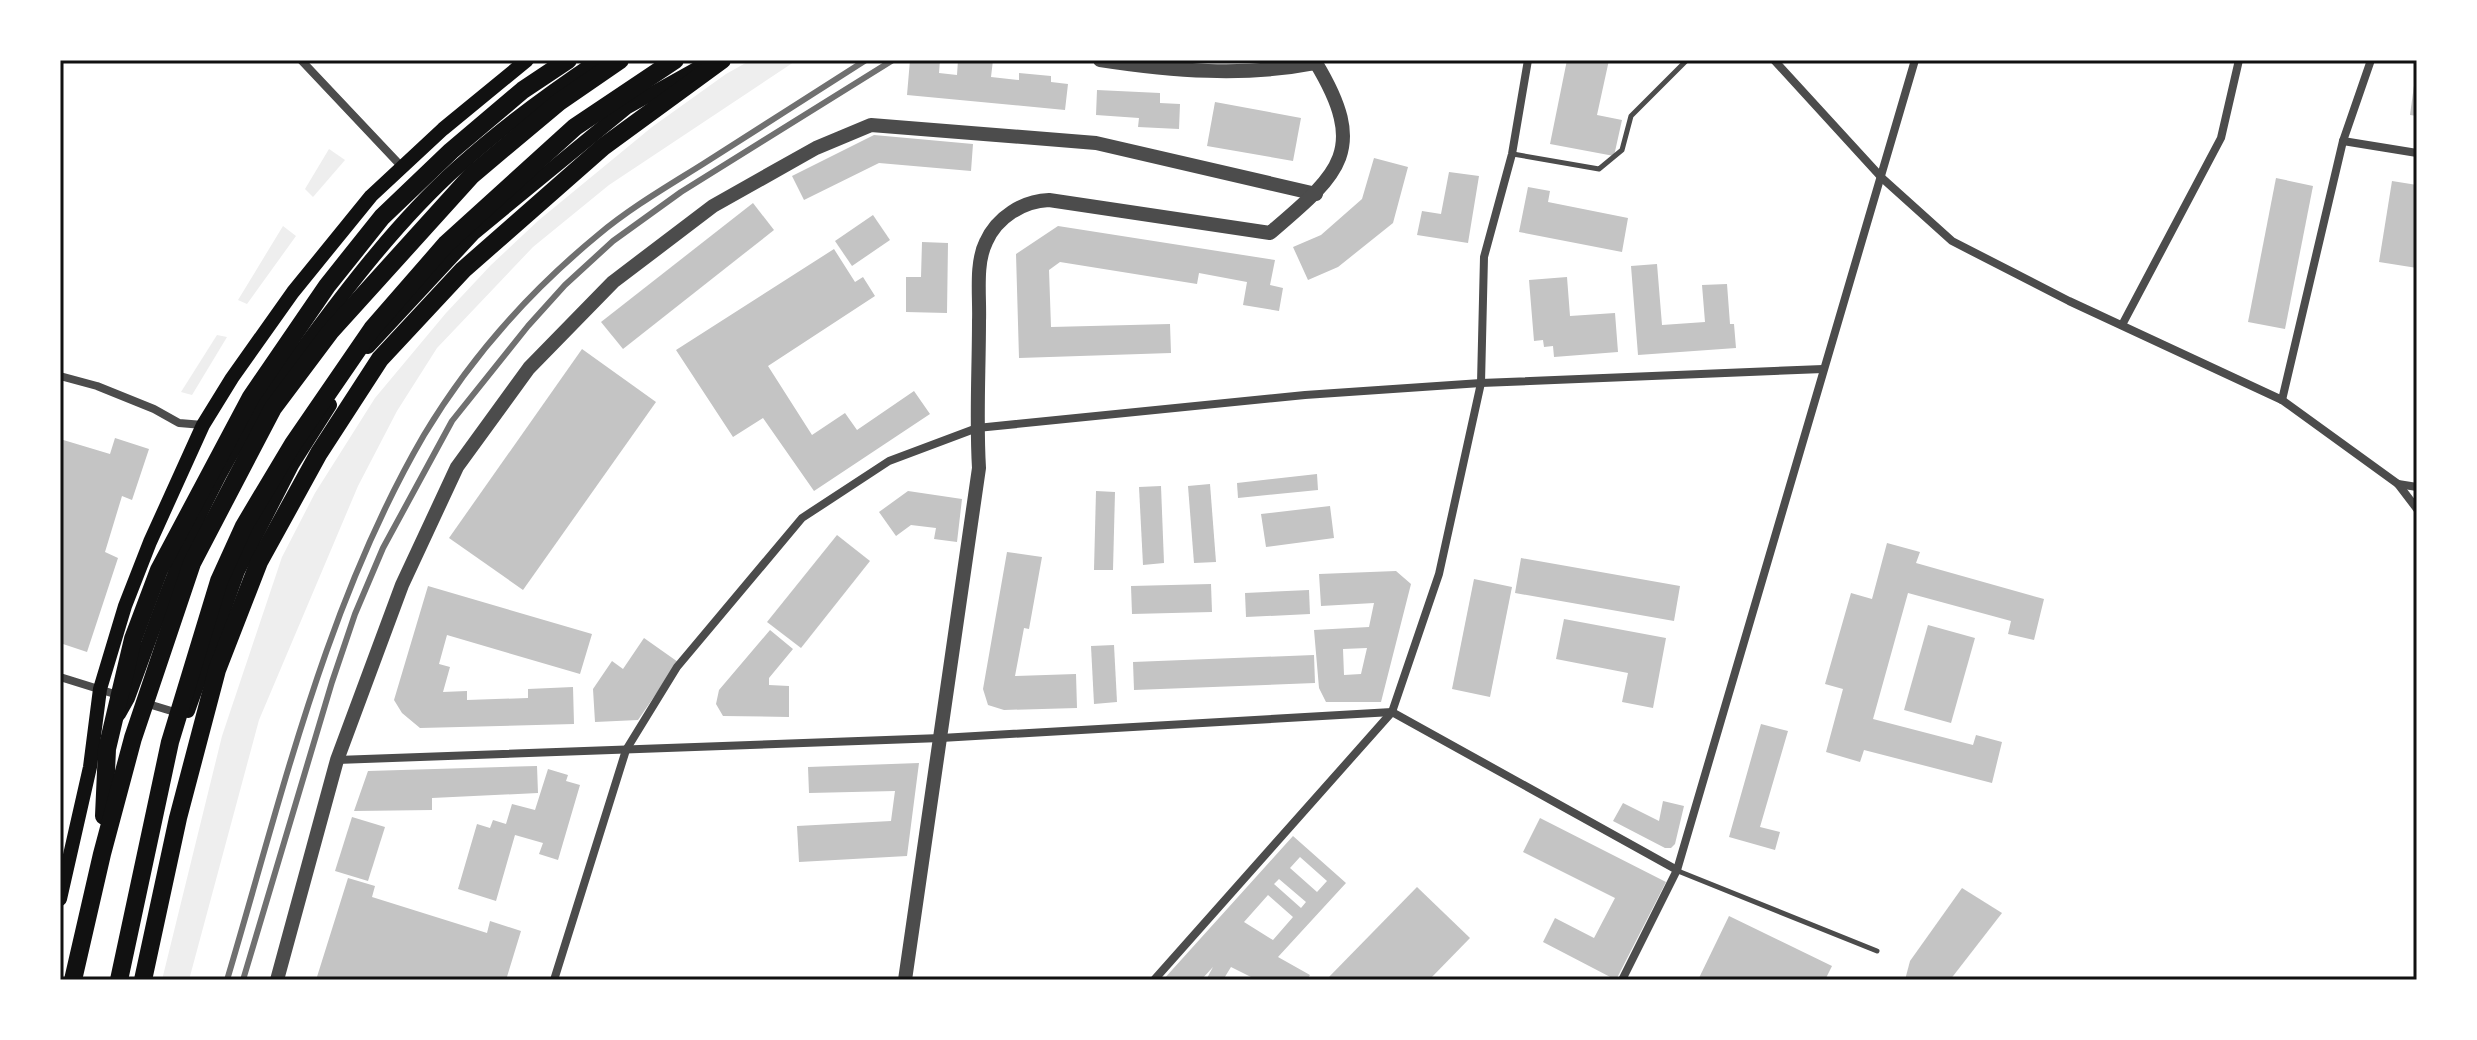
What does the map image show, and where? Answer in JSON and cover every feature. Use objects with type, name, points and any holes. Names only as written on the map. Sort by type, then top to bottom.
[{"type":"highway","points":[[102,854],[107,749],[133,639],[159,570],[251,397],[327,286],[382,217],[451,151],[523,90],[568,60]]},
{"type":"highway","points":[[73,980],[133,738],[192,563],[273,408],[330,332],[472,175],[559,102],[620,60]]},
{"type":"highway","points":[[119,980],[170,742],[219,581],[244,526],[293,444],[372,329],[446,244],[575,127],[675,60]]},
{"type":"highway","points":[[143,980],[178,818],[217,670],[259,562],[319,453],[380,359],[463,270],[603,147],[722,60]]},
{"type":"main road","points":[[60,899],[90,767],[100,689],[125,606],[203,425],[293,292],[371,196],[443,129],[527,60]]},
{"type":"main road","points":[[90,767],[128,698],[173,575],[212,488],[268,396],[334,305],[386,242],[457,168],[511,123],[598,60]]},
{"type":"main road","points":[[125,980],[169,772],[238,571],[292,465],[366,349],[474,233],[626,108],[712,60]]},
{"type":"street","points":[[301,60],[402,167]]},
{"type":"street","points":[[905,980],[979,468],[977,428],[982,254],[985,242],[995,227],[1018,208],[1034,201],[1049,200],[1270,233],[1316,194],[1335,166],[1344,133],[1341,112],[1318,62],[1272,70],[1223,72],[1151,68],[1100,60]]},
{"type":"street","points":[[1137,60],[1151,68]]},
{"type":"street","points":[[1154,980],[1392,712],[1439,574],[1481,383],[1484,257],[1512,154],[1528,60]]},
{"type":"street","points":[[1774,60],[1882,178],[1952,241],[2282,400],[2398,484],[2417,509]]},
{"type":"street","points":[[1622,980],[1677,870],[1915,60]]},
{"type":"street","points":[[2122,325],[2221,138],[2239,60]]},
{"type":"street","points":[[2282,400],[2343,141],[2371,60]]},
{"type":"street","points":[[277,980],[337,760],[402,585],[457,467],[529,368],[613,282],[713,206],[816,148],[871,125],[1096,143],[1316,194]]},
{"type":"street","points":[[2343,141],[2417,153]]},
{"type":"street","points":[[554,980],[626,750],[677,667],[802,518],[889,461],[977,428],[1305,395],[1481,383],[1823,369]]},
{"type":"street","points":[[60,376],[97,386],[154,409],[179,423],[203,425]]},
{"type":"street","points":[[2398,484],[2417,487]]},
{"type":"street","points":[[60,677],[187,716]]},
{"type":"street","points":[[337,760],[941,738],[1392,712],[1677,870]]},
{"type":"lane","points":[[1512,154],[1599,169],[1622,150],[1631,116],[1687,60]]},
{"type":"lane","points":[[1677,870],[1877,951]]},
{"type":"shaded area","points":[[751,60],[797,60],[609,185],[533,247],[437,348],[397,411],[358,486],[259,720],[189,980],[162,980],[222,736],[282,557],[315,493],[375,398],[446,313],[539,220],[652,127],[726,74]]},
{"type":"shaded area","points":[[329,149],[345,160],[313,197],[305,189]]},
{"type":"shaded area","points":[[283,226],[296,236],[247,304],[238,300]]},
{"type":"shaded area","points":[[217,335],[227,337],[192,395],[181,392]]},
{"type":"building","points":[[910,60],[940,60],[939,73],[957,75],[958,60],[993,60],[991,77],[1019,80],[1019,73],[1051,76],[1051,82],[1068,84],[1065,110],[907,95]]},
{"type":"building","points":[[1567,60],[1609,60],[1597,115],[1622,120],[1614,156],[1550,144]]},
{"type":"building","points":[[2417,78],[2417,116],[2410,115]]},
{"type":"building","points":[[1097,90],[1160,93],[1160,103],[1180,104],[1179,129],[1138,127],[1139,118],[1096,115]]},
{"type":"building","points":[[1215,102],[1301,118],[1293,161],[1207,146]]},
{"type":"building","points":[[874,135],[973,144],[971,171],[879,163],[804,200],[792,176]]},
{"type":"building","points":[[1374,158],[1408,167],[1393,223],[1338,267],[1308,280],[1293,247],[1321,235],[1362,199]]},
{"type":"building","points":[[1449,172],[1479,176],[1468,243],[1417,235],[1422,211],[1441,214]]},
{"type":"building","points":[[2276,178],[2313,186],[2285,329],[2248,322]]},
{"type":"building","points":[[2392,181],[2417,185],[2417,268],[2379,262]]},
{"type":"building","points":[[1528,187],[1550,191],[1548,202],[1628,218],[1622,252],[1519,232]]},
{"type":"building","points":[[753,203],[774,230],[623,349],[601,322]]},
{"type":"building","points":[[873,215],[890,240],[852,266],[835,241]]},
{"type":"building","points":[[1058,226],[1275,260],[1270,285],[1283,288],[1279,311],[1243,305],[1247,282],[1199,273],[1197,284],[1060,262],[1049,270],[1051,327],[1170,324],[1171,353],[1019,358],[1016,254]]},
{"type":"building","points":[[922,242],[948,243],[947,313],[906,312],[906,277],[921,277]]},
{"type":"building","points":[[834,249],[855,282],[863,277],[875,296],[768,366],[812,435],[845,413],[857,430],[914,391],[930,414],[814,491],[763,418],[733,437],[676,350]]},
{"type":"building","points":[[1657,264],[1662,325],[1705,322],[1702,285],[1727,284],[1730,324],[1734,324],[1736,348],[1638,355],[1631,266]]},
{"type":"building","points":[[1567,277],[1570,316],[1615,313],[1618,352],[1554,357],[1553,346],[1544,347],[1543,340],[1534,341],[1529,280]]},
{"type":"building","points":[[582,349],[656,402],[523,590],[449,538]]},
{"type":"building","points":[[115,438],[149,449],[132,500],[122,496],[105,552],[118,558],[87,652],[60,643],[60,439],[110,454]]},
{"type":"building","points":[[1317,474],[1318,490],[1238,498],[1237,483]]},
{"type":"building","points":[[1210,484],[1216,562],[1194,563],[1188,486]]},
{"type":"building","points":[[1161,486],[1164,563],[1143,565],[1139,487]]},
{"type":"building","points":[[908,491],[962,499],[957,542],[934,539],[936,528],[911,525],[896,536],[879,512]]},
{"type":"building","points":[[1096,491],[1115,492],[1113,570],[1094,570]]},
{"type":"building","points":[[1330,506],[1334,538],[1266,547],[1261,514]]},
{"type":"building","points":[[837,535],[870,561],[801,648],[767,622]]},
{"type":"building","points":[[1887,543],[1920,552],[1916,563],[2044,599],[2034,640],[2008,634],[2011,621],[1908,593],[1873,719],[1973,745],[1976,735],[2002,742],[1992,783],[1864,750],[1860,762],[1826,752],[1843,689],[1825,684],[1851,593],[1872,599]]},
{"type":"building","points":[[1007,552],[1042,557],[1029,629],[1024,628],[1015,676],[1076,674],[1077,708],[1004,710],[988,705],[983,689]]},
{"type":"building","points":[[1521,558],[1680,586],[1674,621],[1515,593]]},
{"type":"building","points":[[1396,571],[1411,584],[1381,702],[1326,702],[1319,688],[1314,630],[1369,627],[1374,603],[1321,606],[1319,574]],"holes":[[[1367,648],[1361,674],[1344,675],[1343,649]]]},
{"type":"building","points":[[1474,579],[1512,587],[1490,697],[1452,689]]},
{"type":"building","points":[[1211,584],[1212,612],[1132,614],[1131,586]]},
{"type":"building","points":[[428,586],[592,634],[580,674],[447,635],[439,664],[450,667],[443,692],[467,691],[467,700],[528,698],[528,689],[573,687],[574,724],[420,728],[402,713],[394,700]]},
{"type":"building","points":[[1309,590],[1310,614],[1246,617],[1245,593]]},
{"type":"building","points":[[1564,619],[1666,638],[1653,708],[1622,702],[1628,673],[1556,659]]},
{"type":"building","points":[[1928,625],[1975,638],[1951,723],[1904,710]]},
{"type":"building","points":[[770,630],[793,649],[769,678],[769,685],[789,686],[789,717],[723,716],[716,704],[719,690]]},
{"type":"building","points":[[644,638],[678,662],[638,720],[595,722],[593,689],[612,661],[623,669]]},
{"type":"building","points":[[1114,645],[1117,702],[1094,704],[1091,646]]},
{"type":"building","points":[[1314,655],[1315,683],[1134,690],[1133,662]]},
{"type":"building","points":[[1761,724],[1788,731],[1760,827],[1780,832],[1775,850],[1729,837]]},
{"type":"building","points":[[919,763],[907,856],[799,862],[797,826],[891,821],[895,791],[809,793],[808,767]]},
{"type":"building","points":[[537,766],[538,793],[432,798],[432,810],[354,811],[368,771]]},
{"type":"building","points":[[548,769],[568,775],[566,781],[580,785],[558,860],[539,854],[543,843],[515,835],[496,901],[458,889],[477,824],[490,828],[493,820],[506,824],[512,804],[535,810]]},
{"type":"building","points":[[1663,801],[1684,806],[1675,844],[1671,848],[1665,848],[1613,821],[1623,803],[1659,821]]},
{"type":"building","points":[[352,817],[385,827],[368,881],[335,871]]},
{"type":"building","points":[[1540,818],[1666,882],[1616,980],[1543,942],[1555,918],[1594,938],[1615,898],[1523,852]]},
{"type":"building","points":[[1293,836],[1346,883],[1278,957],[1310,975],[1307,980],[1257,980],[1231,967],[1223,980],[1206,980],[1213,967],[1201,980],[1163,980]],"holes":[[[1300,857],[1327,881],[1317,892],[1290,868]],[[1279,879],[1306,902],[1301,908],[1274,884]],[[1268,895],[1293,917],[1273,940],[1244,922]]]},
{"type":"building","points":[[348,878],[375,886],[372,897],[487,933],[490,921],[521,931],[506,980],[316,980]]},
{"type":"building","points":[[1417,887],[1470,938],[1429,980],[1326,980]]},
{"type":"building","points":[[1962,888],[2002,913],[1950,980],[1905,980],[1910,961]]},
{"type":"building","points":[[1729,916],[1832,966],[1825,980],[1698,980]]},
{"type":"railway","points":[[227,980],[309,702],[333,633],[390,499],[442,407],[502,328],[548,279],[598,235],[649,198],[866,60]]},
{"type":"railway","points":[[243,980],[355,614],[383,548],[452,421],[528,326],[565,285],[613,241],[681,192],[893,60]]}]
